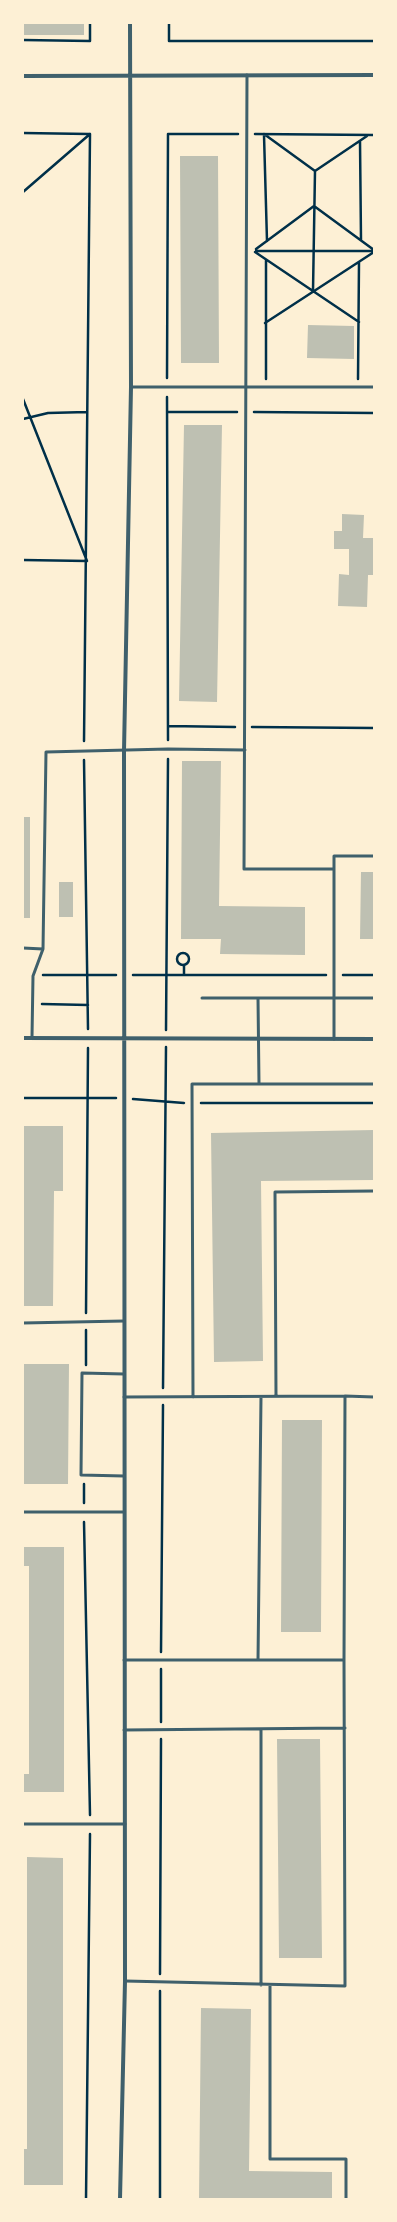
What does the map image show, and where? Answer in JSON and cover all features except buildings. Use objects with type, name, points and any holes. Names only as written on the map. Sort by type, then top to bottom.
[{"type":"street","points":[[120,2199],[125,1981],[124,751],[131,387],[130,23]]},
{"type":"street","points":[[23,76],[130,77],[374,75]]},
{"type":"street","points":[[23,1038],[374,1039]]},
{"type":"lane","points":[[247,75],[248,412],[244,869],[334,869]]},
{"type":"lane","points":[[131,387],[374,387]]},
{"type":"lane","points":[[32,1037],[33,976],[43,949],[46,752],[168,749],[245,750]]},
{"type":"lane","points":[[334,1039],[334,856],[374,856]]},
{"type":"lane","points":[[23,948],[43,949]]},
{"type":"lane","points":[[202,998],[374,998]]},
{"type":"lane","points":[[258,998],[259,1084]]},
{"type":"lane","points":[[192,1397],[192,1084],[374,1084]]},
{"type":"lane","points":[[276,1396],[275,1192],[374,1191]]},
{"type":"lane","points":[[23,1323],[124,1321]]},
{"type":"lane","points":[[124,1374],[82,1373],[81,1476],[124,1476]]},
{"type":"lane","points":[[125,1981],[345,1986],[344,1396]]},
{"type":"lane","points":[[124,1397],[374,1396]]},
{"type":"lane","points":[[258,1660],[261,1397]]},
{"type":"lane","points":[[23,1512],[124,1512]]},
{"type":"lane","points":[[124,1660],[344,1660]]},
{"type":"lane","points":[[124,1730],[161,1728],[345,1728]]},
{"type":"lane","points":[[261,1729],[261,1985]]},
{"type":"lane","points":[[23,1824],[125,1824]]},
{"type":"lane","points":[[270,1985],[270,2159],[346,2159],[346,2199]]},
{"type":"path","points":[[23,40],[90,41],[90,23]]},
{"type":"path","points":[[169,23],[169,41],[374,41]]},
{"type":"path","points":[[23,133],[90,134],[23,192]]},
{"type":"path","points":[[160,2199],[161,1660],[168,749],[168,134],[374,135]]},
{"type":"path","points":[[264,134],[315,171]]},
{"type":"path","points":[[264,134],[267,241]]},
{"type":"path","points":[[315,171],[367,136]]},
{"type":"path","points":[[360,140],[361,240]]},
{"type":"path","points":[[313,291],[315,171]]},
{"type":"path","points":[[253,251],[314,206]]},
{"type":"path","points":[[314,206],[374,251]]},
{"type":"path","points":[[253,251],[374,251]]},
{"type":"path","points":[[253,251],[359,322]]},
{"type":"path","points":[[265,323],[374,251]]},
{"type":"path","points":[[266,260],[266,381]]},
{"type":"path","points":[[358,383],[360,261]]},
{"type":"path","points":[[23,399],[88,561],[23,560]]},
{"type":"path","points":[[23,419],[48,413],[87,412]]},
{"type":"path","points":[[167,412],[374,413]]},
{"type":"path","points":[[168,726],[374,728]]},
{"type":"path","points":[[184,952],[190,957],[188,963],[184,965],[177,961],[177,957],[184,952]]},
{"type":"path","points":[[184,965],[184,975]]},
{"type":"path","points":[[33,976],[374,975]]},
{"type":"path","points":[[33,1004],[88,1005]]},
{"type":"path","points":[[23,1098],[125,1099],[192,1103],[374,1103]]},
{"type":"path","points":[[84,1476],[90,1824],[86,2199]]}]
